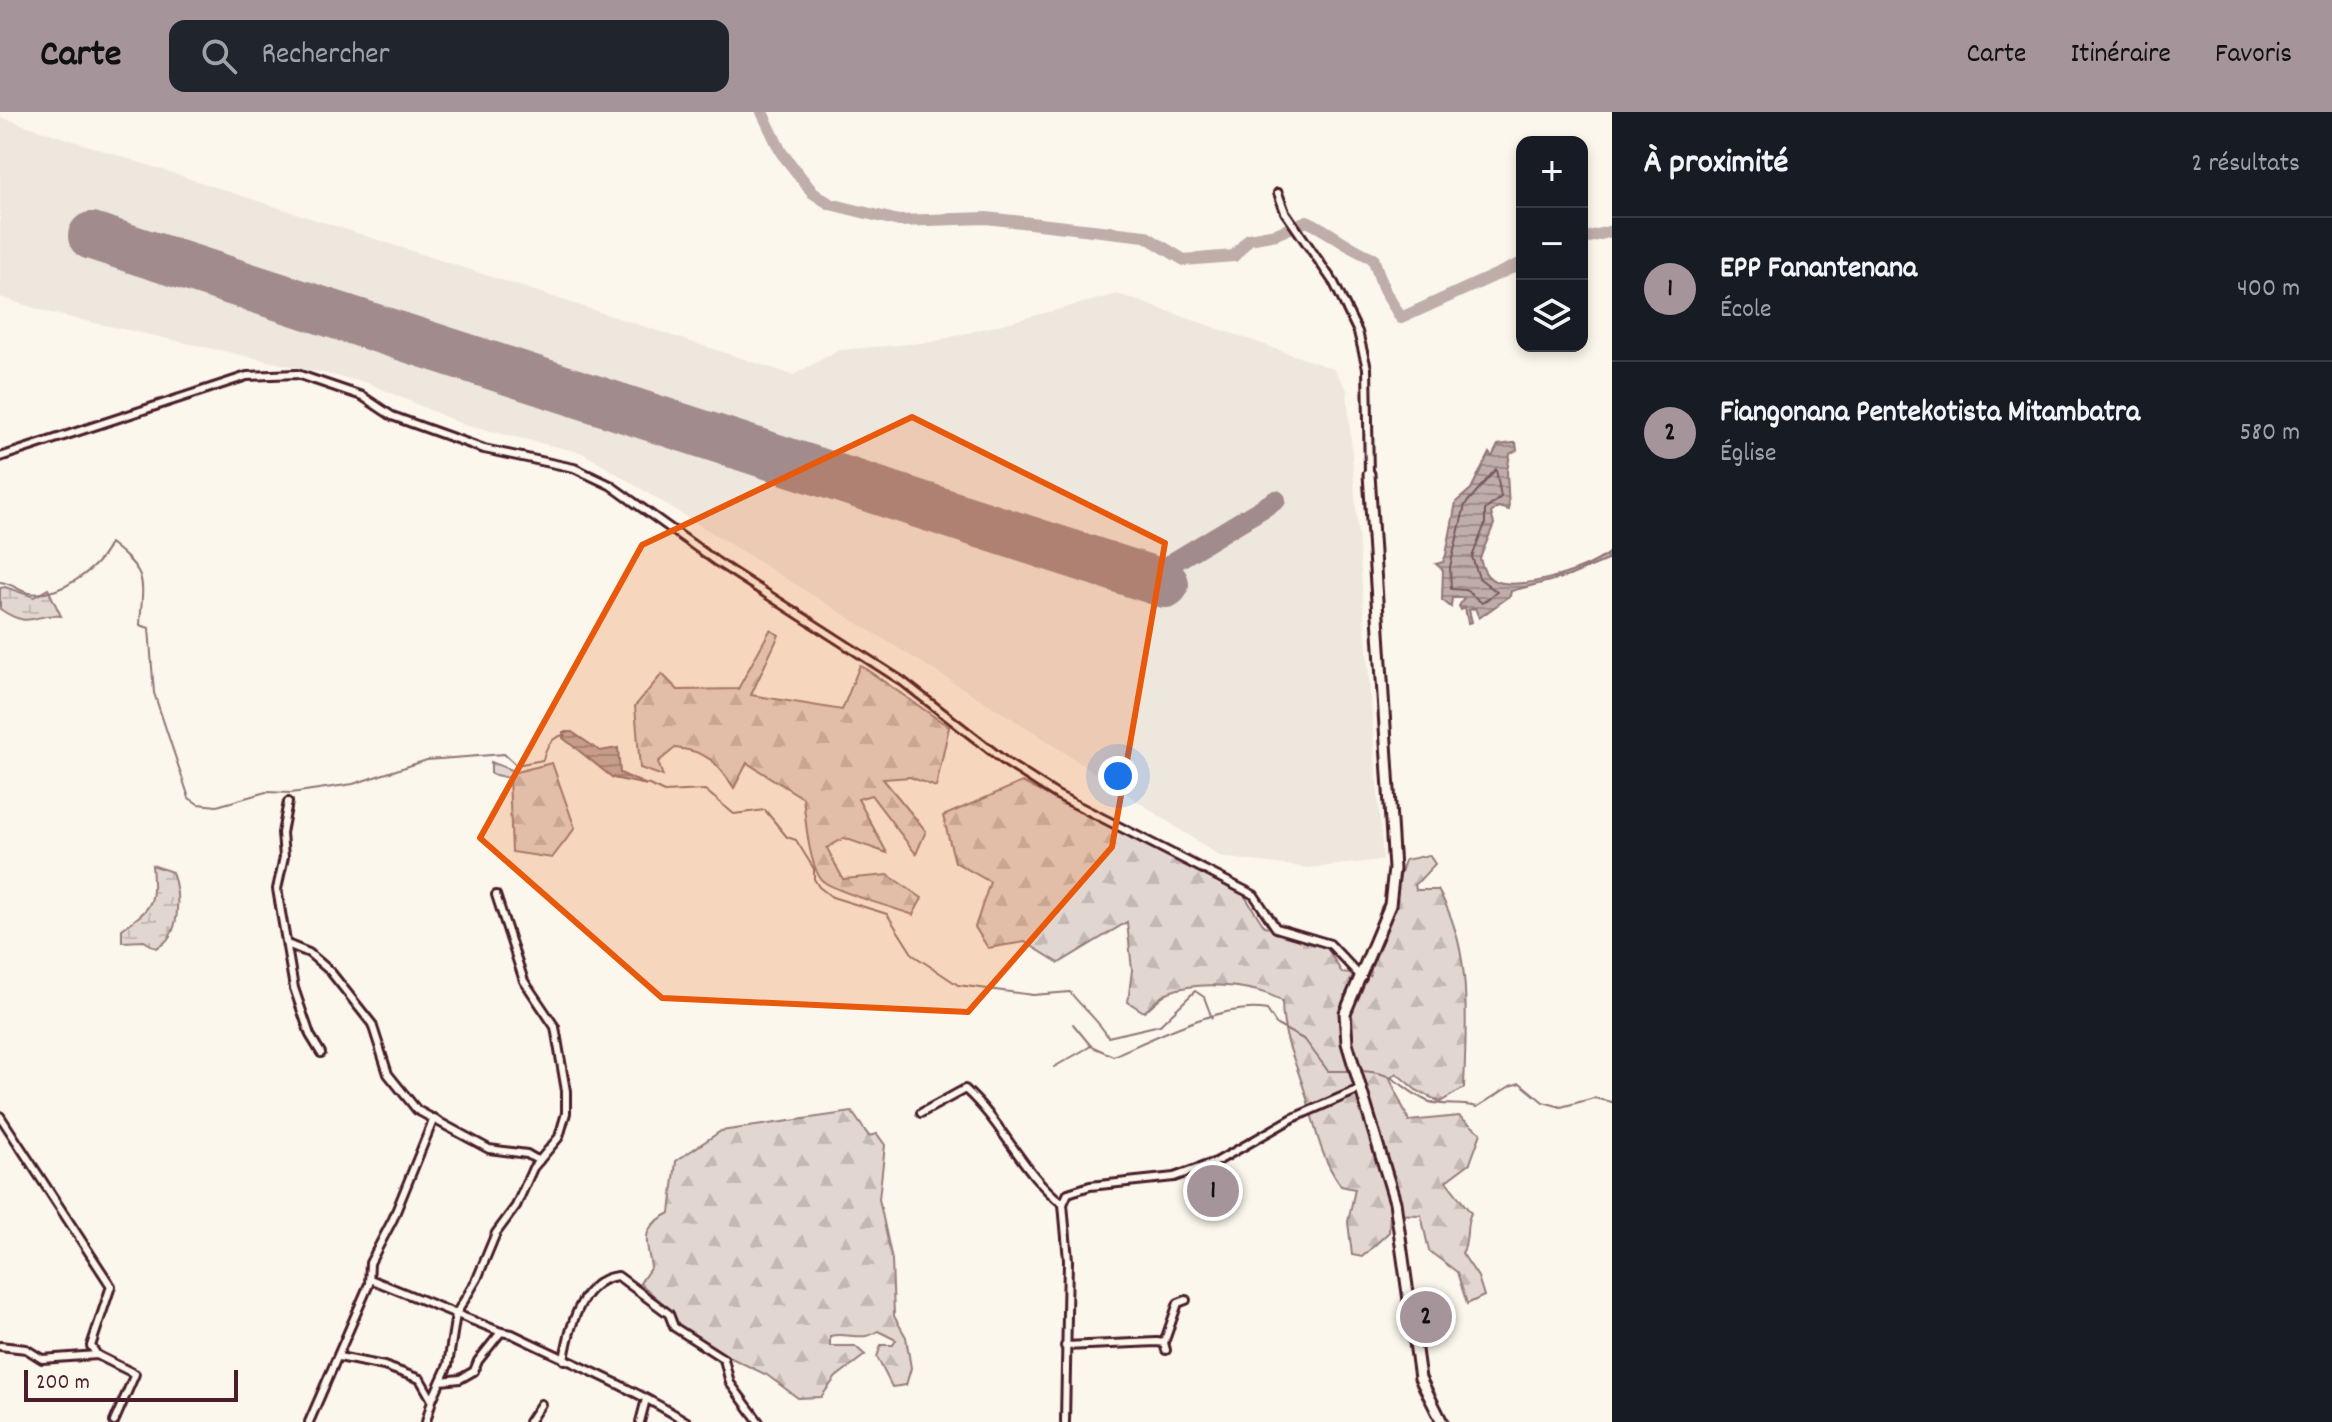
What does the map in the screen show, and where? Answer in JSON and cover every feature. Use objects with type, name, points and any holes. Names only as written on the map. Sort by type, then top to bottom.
[{"type":"street","points":[[1278,193],[1285,212],[1327,272],[1358,332],[1367,368],[1369,474],[1394,869],[1390,905],[1345,1013],[1350,1061],[1395,1202],[1420,1378],[1442,1422]]},
{"type":"street","points":[[0,457],[247,376],[297,374],[362,396],[392,416],[484,449],[574,468],[610,485],[717,562],[902,681],[1007,763],[1057,795],[1254,895],[1276,928],[1330,944],[1362,978]]},
{"type":"street","points":[[288,802],[277,889],[294,988],[310,1035],[321,1053]]},
{"type":"street","points":[[426,1422],[448,1365],[456,1314],[477,1279],[496,1233],[516,1206],[539,1161],[559,1137],[566,1113],[555,1027],[524,981],[496,895]]},
{"type":"street","points":[[287,944],[309,953],[330,971],[372,1024],[388,1074],[417,1110],[489,1149],[527,1154],[539,1161]]},
{"type":"street","points":[[1065,1422],[1068,1260],[1063,1204],[1068,1193],[1090,1186],[1174,1177],[1216,1162],[1359,1085]]},
{"type":"street","points":[[921,1113],[965,1089],[991,1114],[1043,1189],[1063,1204]]},
{"type":"street","points":[[0,1116],[111,1286],[91,1346],[97,1355],[135,1374],[114,1422]]},
{"type":"street","points":[[309,1422],[370,1279],[370,1263],[393,1219],[434,1118]]},
{"type":"street","points":[[564,1360],[584,1297],[608,1277],[618,1276],[669,1314],[674,1327],[724,1359],[730,1383],[759,1422]]},
{"type":"street","points":[[370,1279],[512,1334],[564,1360],[624,1384],[687,1422]]},
{"type":"street","points":[[1065,1346],[1098,1342],[1165,1347],[1178,1303],[1186,1300]]},
{"type":"street","points":[[441,1381],[460,1379],[474,1371],[501,1332]]},
{"type":"street","points":[[0,1346],[26,1349],[42,1359],[97,1355]]},
{"type":"street","points":[[339,1357],[413,1375],[429,1389],[432,1400]]},
{"type":"street","points":[[640,1422],[646,1399]]},
{"type":"street","points":[[529,1422],[541,1404]]},
{"type":"highlighted area","points":[[912,417],[1165,543],[1112,847],[968,1012],[662,998],[480,838],[642,545]]},
{"type":"shaded area","points":[[0,117],[793,375],[839,350],[932,342],[1118,294],[1334,369],[1347,390],[1383,860],[1309,868],[1221,857],[1032,731],[583,453],[464,425],[368,383],[50,313],[0,297]]},
{"type":"green space","points":[[0,588],[34,597],[48,589],[61,616],[26,620],[11,615],[0,609]]},
{"type":"green space","points":[[770,630],[779,635],[751,695],[842,710],[860,665],[949,727],[936,787],[910,777],[883,779],[926,831],[916,854],[871,795],[858,799],[887,853],[844,838],[827,848],[843,879],[888,875],[922,898],[913,915],[825,883],[816,870],[810,850],[803,798],[747,763],[734,788],[710,759],[686,750],[675,748],[658,762],[663,776],[640,768],[635,706],[662,674],[678,690],[738,689]]},
{"type":"green space","points":[[491,762],[516,772],[552,763],[575,828],[552,858],[512,852],[509,778],[491,774]]},
{"type":"green space","points":[[1022,782],[1244,895],[1264,926],[1326,946],[1342,973],[1370,976],[1381,907],[1397,885],[1405,860],[1429,855],[1435,864],[1415,885],[1416,890],[1438,890],[1457,937],[1465,986],[1464,1088],[1440,1102],[1416,1090],[1396,1073],[1390,1079],[1409,1121],[1459,1116],[1481,1133],[1470,1163],[1446,1181],[1471,1213],[1462,1253],[1478,1277],[1484,1296],[1467,1304],[1457,1272],[1429,1251],[1421,1215],[1390,1214],[1389,1232],[1362,1257],[1352,1255],[1348,1222],[1355,1189],[1341,1186],[1323,1152],[1287,1037],[1282,1001],[1243,988],[1196,986],[1166,993],[1144,1012],[1128,1002],[1132,970],[1127,922],[1059,963],[1025,942],[988,948],[975,927],[990,882],[955,862],[943,816]]},
{"type":"green space","points":[[152,865],[172,872],[177,892],[175,925],[171,935],[156,948],[144,941],[122,942],[122,929],[141,915],[150,903]]},
{"type":"green space","points":[[852,1112],[869,1136],[877,1134],[885,1145],[879,1199],[892,1260],[894,1316],[906,1337],[911,1368],[906,1385],[892,1387],[877,1357],[881,1345],[893,1345],[896,1340],[878,1331],[867,1336],[830,1336],[830,1346],[855,1346],[865,1355],[836,1377],[821,1397],[798,1398],[767,1375],[725,1355],[677,1325],[672,1312],[640,1283],[651,1267],[647,1234],[660,1218],[670,1213],[676,1161],[721,1131]]},
{"type":"water","points":[[1516,443],[1517,450],[1510,454],[1507,471],[1509,510],[1498,507],[1491,513],[1494,524],[1480,558],[1488,576],[1498,582],[1525,583],[1575,571],[1612,550],[1612,558],[1569,576],[1511,591],[1510,596],[1479,618],[1475,608],[1469,610],[1472,622],[1468,623],[1465,608],[1461,610],[1459,606],[1464,598],[1452,598],[1451,607],[1442,600],[1443,570],[1436,564],[1443,562],[1446,555],[1456,502],[1471,489],[1489,453],[1492,457],[1498,445]]},
{"type":"water","points":[[563,732],[572,732],[600,751],[618,748],[620,773],[647,785],[613,778],[563,738]]},
{"type":"waterway","points":[[762,112],[781,152],[813,193],[830,204],[899,221],[986,218],[1145,236],[1184,260],[1234,256],[1249,239],[1276,234],[1307,221],[1373,258],[1384,290],[1401,318],[1516,266]]},
{"type":"waterway","points":[[1588,237],[1612,231]]},
{"type":"waterway","points":[[0,582],[29,593],[53,591],[87,572],[110,543],[132,562],[141,578],[140,625],[149,628],[154,693],[189,798],[198,804],[217,806],[266,792],[291,793],[353,784],[427,760],[504,754],[516,765],[543,760],[550,744],[565,735]]},
{"type":"waterway","points":[[647,784],[664,792],[705,790],[734,814],[765,810],[787,837],[796,840],[814,869],[814,879],[819,887],[832,897],[887,914],[913,955],[958,985],[1033,995],[1070,992],[1108,1037],[1160,1025],[1195,991],[1204,997],[1212,1018]]},
{"type":"waterway","points":[[1073,1024],[1091,1046],[1113,1056],[1210,1016],[1231,1011],[1267,1010],[1277,1025],[1305,1040],[1328,1071],[1350,1071]]},
{"type":"waterway","points":[[1054,1067],[1091,1046]]},
{"type":"waterway","points":[[1360,1071],[1383,1074],[1427,1101],[1438,1104],[1477,1107],[1520,1083],[1543,1102],[1561,1107],[1594,1098],[1612,1102]]},
{"type":"taxiway","points":[[1147,578],[1276,500]]},
{"type":"runway","points":[[92,236],[1165,584]]},
{"type":"place","name":"EPP Fanantenana","points":[[1213,1191]]},
{"type":"place","name":"Fiangonana Pentekotista Mitambatra","points":[[1426,1317]]}]
